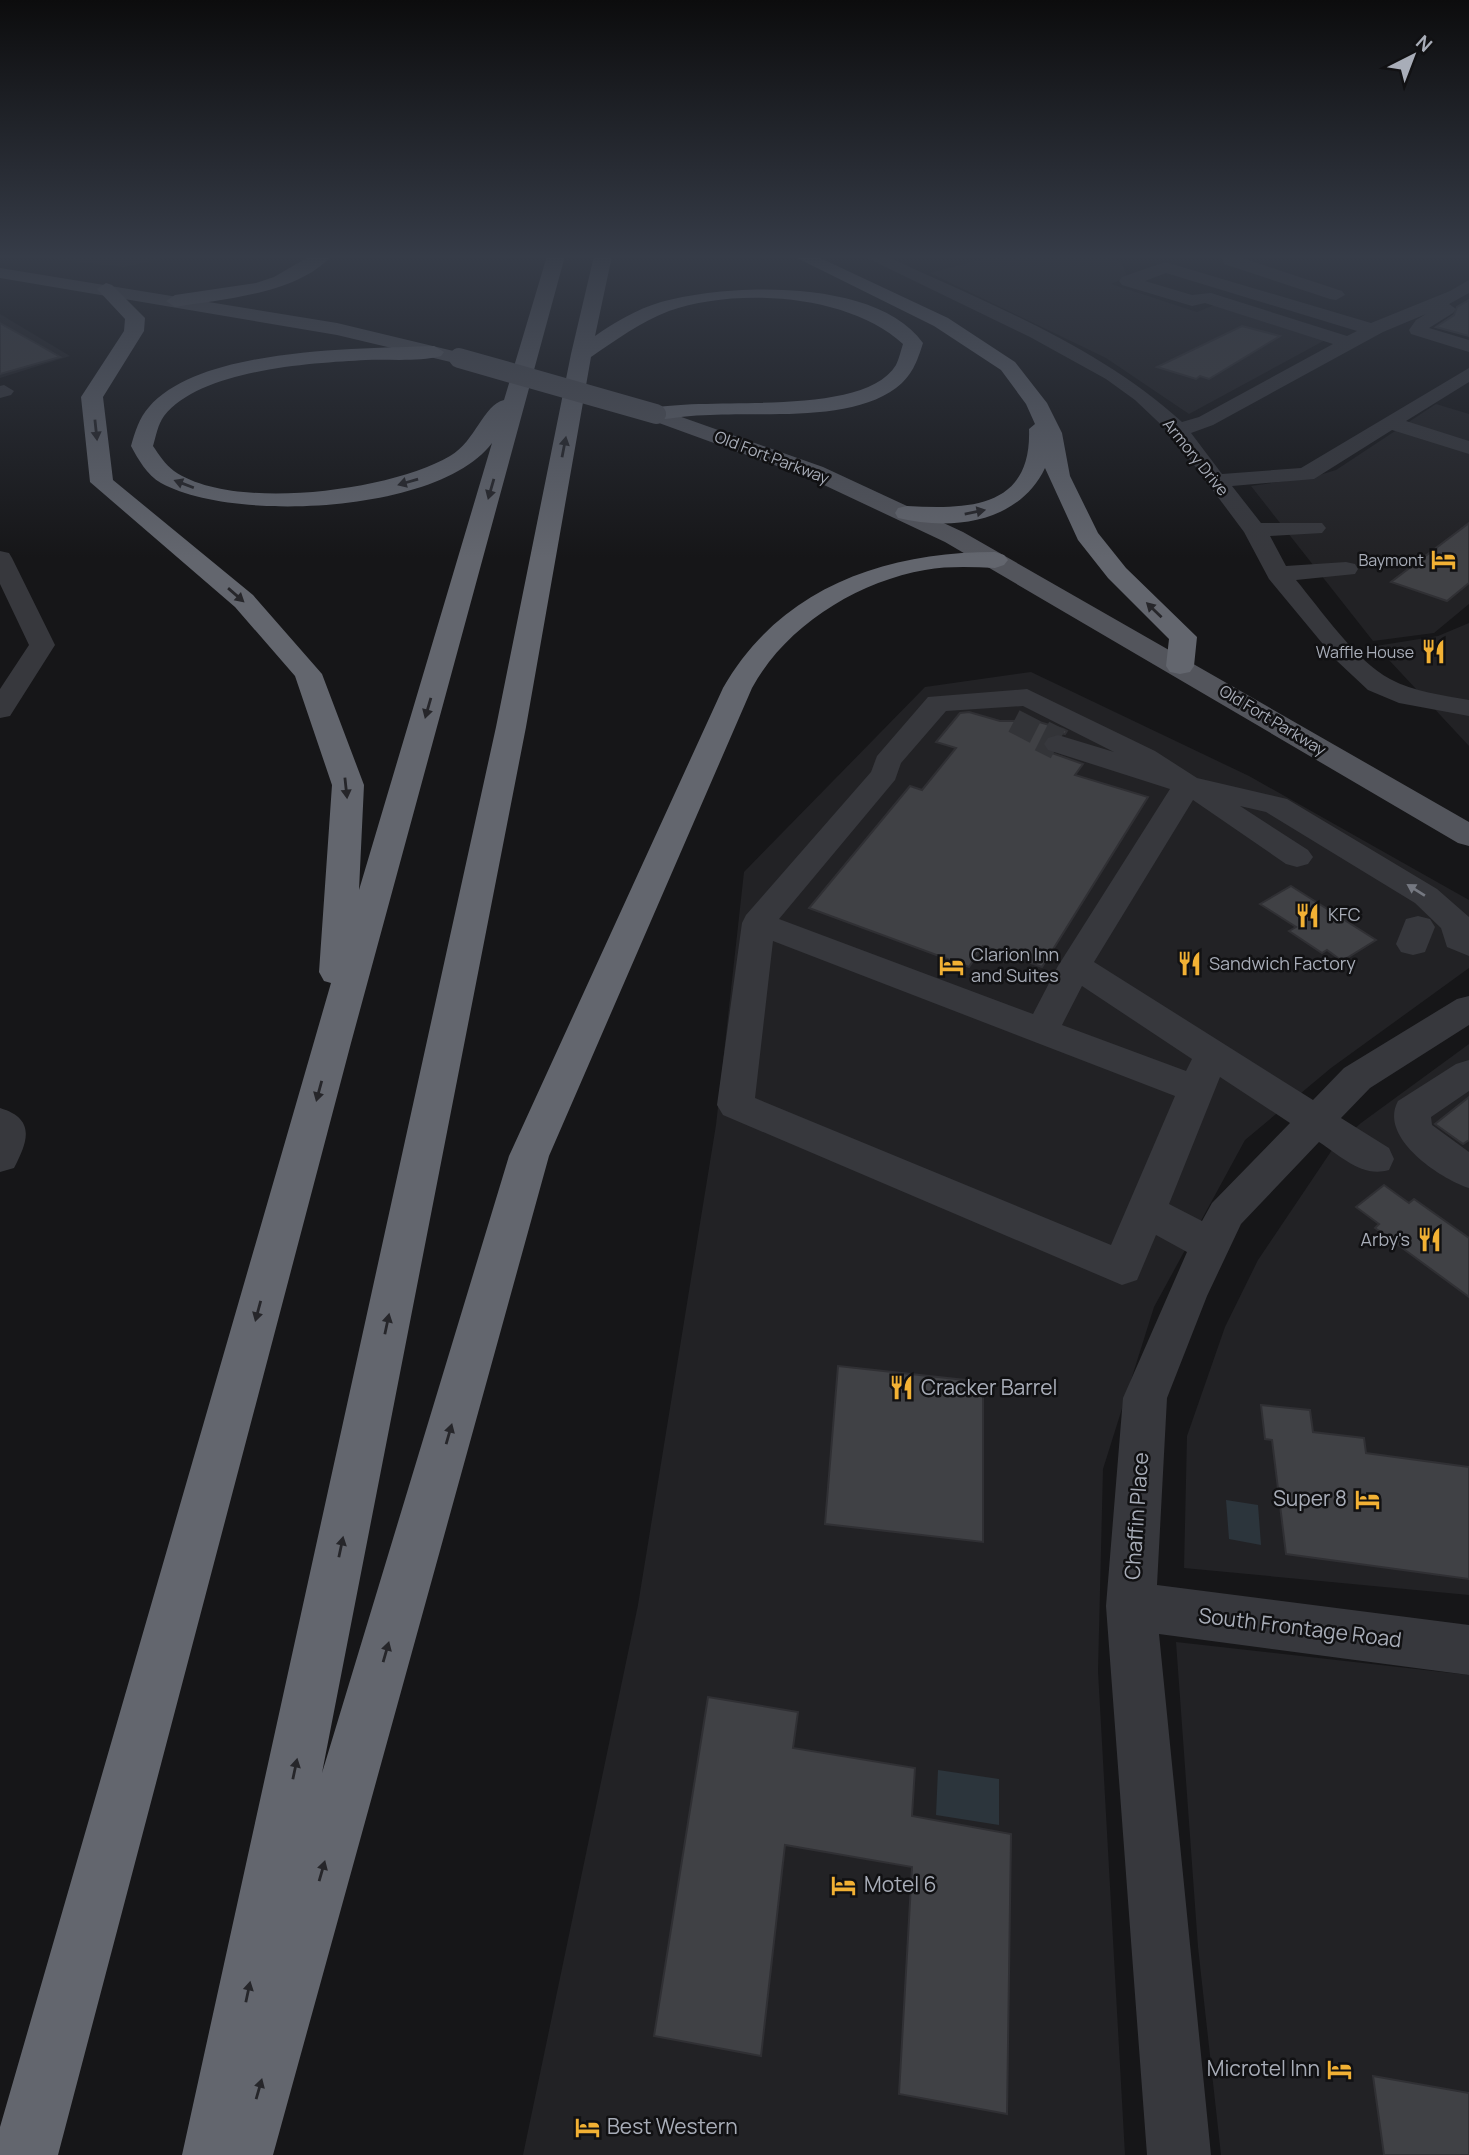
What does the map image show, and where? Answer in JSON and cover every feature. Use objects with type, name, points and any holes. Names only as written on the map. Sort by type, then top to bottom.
[{"type":"highway","points":[[118,357],[92,397],[102,482],[244,601],[309,674],[348,785],[332,1042]]},
{"type":"highway","points":[[357,357],[283,361],[212,380],[180,394],[159,409],[147,426],[142,446],[152,462],[169,478],[195,488],[265,500],[334,497],[411,481],[449,467],[468,455],[484,438],[496,413],[517,400]]},
{"type":"highway","points":[[25,2155],[332,1042],[529,357]]},
{"type":"highway","points":[[215,2155],[511,727],[581,357]]},
{"type":"highway","points":[[656,414],[715,408],[790,409],[859,397],[887,384],[904,372],[912,357]]},
{"type":"highway","points":[[994,357],[1008,366],[1036,403],[1051,433],[1058,475],[1087,535],[1117,573],[1183,637],[1180,666]]},
{"type":"highway","points":[[907,513],[973,514],[990,509],[1007,498],[1031,477],[1044,448],[1036,403]]},
{"type":"highway","points":[[240,2155],[529,1156],[590,1010],[734,698],[765,646],[795,619],[819,603],[867,581],[923,564],[946,560],[995,560]]},
{"type":"main road","name":"Old Fort Parkway","points":[[454,357],[656,414],[775,456],[907,513],[1180,666],[1469,836]]},
{"type":"street","name":"Armory Drive","points":[[1079,357],[1113,375],[1179,430],[1215,481],[1255,530],[1278,574],[1346,655],[1378,684],[1409,697],[1468,709]]},
{"type":"street","points":[[1179,430],[1206,421],[1318,357]]},
{"type":"street","points":[[1438,357],[1469,365]]},
{"type":"street","points":[[1113,375],[1138,369]]},
{"type":"street","points":[[1215,481],[1306,474],[1469,374]]},
{"type":"street","points":[[1411,410],[1469,427]]},
{"type":"street","points":[[1390,423],[1469,448]]},
{"type":"street","points":[[1255,530],[1314,528]]},
{"type":"street","points":[[0,558],[7,588],[21,626],[42,645],[0,710]]},
{"type":"street","points":[[1278,574],[1346,569]]},
{"type":"street","points":[[1211,1054],[1122,1268],[736,1105],[758,923],[885,774],[887,762],[939,703],[1027,697],[1144,757],[1297,857]]},
{"type":"street","points":[[990,700],[1014,721]]},
{"type":"street","points":[[1188,785],[1276,804],[1426,896],[1457,924],[1464,942]]},
{"type":"street","points":[[1042,1030],[1075,966],[1188,785]]},
{"type":"street","points":[[758,923],[1196,1089]]},
{"type":"street","points":[[1075,966],[1375,1159]]},
{"type":"street","name":"Chaffin Place","points":[[1179,2155],[1131,1606],[1145,1398],[1186,1296],[1226,1214],[1364,1074],[1469,1008]]},
{"type":"street","points":[[1411,1111],[1469,1073]]},
{"type":"street","points":[[1364,1074],[1411,1111],[1414,1132],[1469,1173]]},
{"type":"street","points":[[0,1122],[6,1128],[7,1143],[0,1157]]},
{"type":"street","points":[[1146,1211],[1211,1245]]},
{"type":"street","name":"South Frontage Road","points":[[1131,1606],[1469,1650]]},
{"type":"lane","points":[[1058,744],[1188,785]]},
{"type":"shaded area","points":[[0,357],[68,357],[0,378]]},
{"type":"shaded area","points":[[1103,357],[1295,357],[1189,414]]},
{"type":"shaded area","points":[[1436,404],[1469,414],[1469,604],[1434,633],[1373,641],[1251,486],[1313,477],[1336,470]]},
{"type":"shaded area","points":[[1469,623],[1469,746],[1376,646],[1438,636]]},
{"type":"shaded area","points":[[1031,672],[1249,776],[1469,900],[1469,968],[1331,1068],[1245,1140],[1154,1307],[1103,1469],[1098,1671],[1125,2155],[523,2155],[638,1605],[716,1125],[744,872],[925,687]]},
{"type":"shaded area","points":[[1469,1044],[1469,1595],[1184,1568],[1187,1436],[1225,1327],[1258,1260],[1334,1147],[1361,1123]]},
{"type":"shaded area","points":[[1226,1500],[1258,1505],[1261,1545],[1229,1539]]},
{"type":"shaded area","points":[[1176,1642],[1469,1675],[1469,2155],[1221,2155],[1198,1947]]},
{"type":"shaded area","points":[[938,1770],[999,1779],[999,1825],[936,1815]]},
{"type":"building","points":[[0,357],[60,357],[0,374]]},
{"type":"building","points":[[1179,357],[1246,357],[1209,379],[1200,376],[1196,379],[1157,367]]},
{"type":"building","name":"Baymont","points":[[1469,523],[1469,583],[1447,601],[1391,582]]},
{"type":"building","points":[[969,712],[1000,721],[1036,721],[1063,729],[1067,731],[1065,734],[1057,732],[1046,737],[1042,743],[1046,751],[1083,764],[1075,775],[1148,797],[1042,967],[983,946],[969,967],[809,908],[910,786],[922,790],[956,748],[936,742],[960,713]]},
{"type":"building","name":"KFC","points":[[1291,886],[1376,940],[1342,961],[1327,950],[1322,953],[1289,931],[1296,927],[1260,904]]},
{"type":"building","points":[[1469,1097],[1469,1140],[1463,1144],[1435,1124]]},
{"type":"building","name":"Arby's","points":[[1384,1185],[1409,1203],[1414,1199],[1469,1238],[1469,1297],[1375,1228],[1379,1224],[1356,1207]]},
{"type":"building","points":[[838,1366],[983,1382],[983,1542],[825,1524]]},
{"type":"building","name":"Super 8","points":[[1261,1405],[1310,1410],[1313,1432],[1364,1438],[1366,1453],[1469,1467],[1469,1579],[1286,1554],[1272,1440],[1265,1439]]},
{"type":"building","points":[[708,1697],[798,1712],[793,1748],[915,1768],[912,1816],[1011,1834],[1007,2114],[899,2094],[912,1867],[785,1845],[761,2056],[654,2036]]},
{"type":"building","points":[[1373,2076],[1469,2093],[1469,2155],[1384,2155]]},
{"type":"tunnel","points":[[1014,721],[1045,737]]},
{"type":"tunnel","points":[[1042,736],[1058,744]]},
{"type":"place","name":"Baymont","points":[[1444,560]]},
{"type":"place","name":"Waffle House","points":[[1434,652]]},
{"type":"place","name":"KFC","points":[[1308,915]]},
{"type":"place","name":"Sandwich Factory","points":[[1189,964]]},
{"type":"place","name":"Clarion Inn and Suites","points":[[951,965]]},
{"type":"place","name":"Arby's","points":[[1430,1240]]},
{"type":"place","name":"Cracker Barrel","points":[[901,1388]]},
{"type":"place","name":"Super 8","points":[[1367,1499]]},
{"type":"place","name":"Motel 6","points":[[844,1885]]},
{"type":"place","name":"Microtel Inn","points":[[1340,2069]]},
{"type":"place","name":"Best Western","points":[[587,2127]]}]
